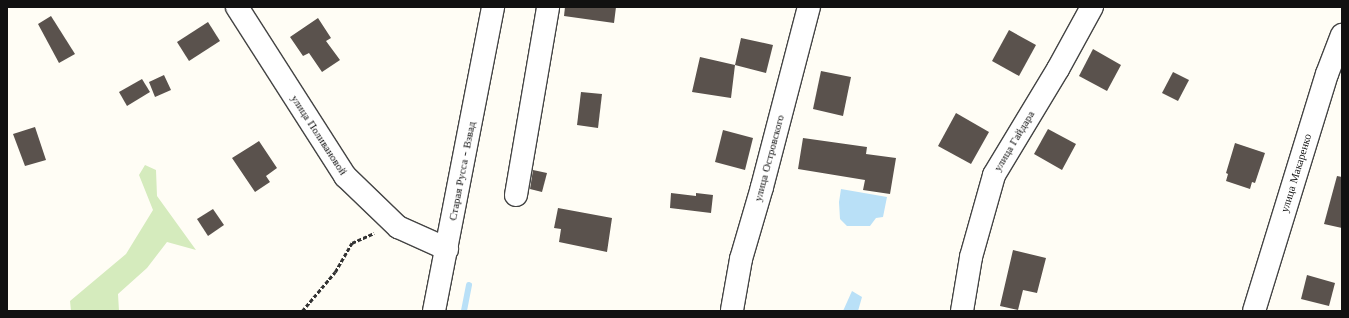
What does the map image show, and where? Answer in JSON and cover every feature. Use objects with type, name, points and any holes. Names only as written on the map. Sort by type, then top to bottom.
[{"type":"street","name":"улица Поливановой","points":[[237,7],[345,176],[398,227],[447,249]]},
{"type":"street","name":"Старая Русса - Взвад","points":[[434,311],[493,7]]},
{"type":"street","points":[[516,195],[548,7]]},
{"type":"street","name":"улица Островского","points":[[732,310],[741,259],[762,187],[809,7]]},
{"type":"street","name":"улица Гайдара","points":[[962,311],[972,257],[994,175],[1058,69],[1092,7]]},
{"type":"street","name":"улица Макаренко","points":[[1254,311],[1327,74],[1342,35]]},
{"type":"path","points":[[302,311],[335,272],[352,243],[378,231],[398,227]]},
{"type":"green space","points":[[145,165],[156,170],[157,196],[196,250],[167,242],[147,268],[118,294],[119,311],[71,311],[70,301],[126,254],[153,210],[139,175]]},
{"type":"water","points":[[841,189],[887,197],[883,217],[876,218],[870,226],[847,226],[840,219],[839,202]]},
{"type":"water","points":[[852,291],[862,297],[858,311],[843,311]]},
{"type":"building","points":[[565,7],[616,7],[614,23],[564,16]]},
{"type":"building","points":[[51,16],[75,54],[59,63],[38,24]]},
{"type":"building","points":[[318,18],[331,38],[326,41],[340,60],[322,72],[309,53],[303,56],[290,37]]},
{"type":"building","points":[[208,22],[220,41],[189,61],[177,42]]},
{"type":"building","points":[[1009,30],[1036,45],[1019,76],[992,61]]},
{"type":"building","points":[[741,38],[773,45],[766,73],[735,65]]},
{"type":"building","points":[[1093,49],[1121,65],[1107,91],[1079,76]]},
{"type":"building","points":[[700,57],[735,65],[731,98],[692,92]]},
{"type":"building","points":[[821,71],[851,77],[843,116],[813,109]]},
{"type":"building","points":[[1173,72],[1189,80],[1178,101],[1162,93]]},
{"type":"building","points":[[164,75],[171,90],[155,97],[149,82]]},
{"type":"building","points":[[142,79],[150,92],[127,106],[119,92]]},
{"type":"building","points":[[581,92],[602,94],[598,128],[577,125]]},
{"type":"building","points":[[956,113],[989,132],[971,164],[938,146]]},
{"type":"building","points":[[35,127],[46,160],[25,166],[13,134]]},
{"type":"building","points":[[1048,129],[1076,144],[1062,170],[1034,154]]},
{"type":"building","points":[[723,130],[753,138],[745,170],[715,162]]},
{"type":"building","points":[[803,138],[867,147],[866,154],[896,158],[890,194],[863,190],[865,180],[798,169]]},
{"type":"building","points":[[259,141],[277,168],[266,176],[270,182],[255,192],[232,158]]},
{"type":"building","points":[[1235,143],[1265,153],[1255,183],[1252,182],[1250,189],[1226,181],[1228,174],[1226,173]]},
{"type":"building","points":[[533,170],[547,173],[542,192],[530,189]]},
{"type":"building","points":[[1337,176],[1342,177],[1342,228],[1324,224]]},
{"type":"building","points":[[671,193],[696,196],[696,193],[713,195],[711,213],[670,208]]},
{"type":"building","points":[[558,208],[612,218],[607,252],[559,242],[561,229],[554,228]]},
{"type":"building","points":[[213,209],[224,225],[208,236],[197,219]]},
{"type":"building","points":[[1013,250],[1046,258],[1037,293],[1023,290],[1018,310],[1000,306]]},
{"type":"building","points":[[1307,275],[1335,283],[1329,306],[1301,299]]},
{"type":"waterway","points":[[464,311],[469,285]]}]
